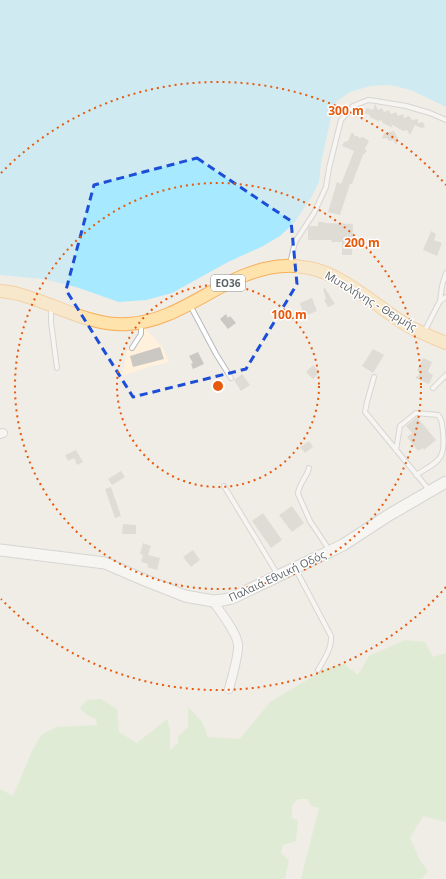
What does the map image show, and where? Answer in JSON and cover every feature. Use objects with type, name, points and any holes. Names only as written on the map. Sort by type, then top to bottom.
[{"type":"main road","name":"Μυτιλήνης - Θερμής","points":[[0,291],[17,294],[96,321],[117,324],[141,323],[176,311],[236,279],[255,271],[290,266],[310,268],[325,272],[340,280],[404,324],[446,343]]},
{"type":"main road","name":"Παλαιά Εθνική Οδός","points":[[0,550],[105,563],[117,567],[147,582],[185,596],[213,601],[223,600],[232,598],[330,552],[446,482]]},
{"type":"street","points":[[213,601],[231,628],[238,643],[238,652],[229,689]]},
{"type":"lane","points":[[290,266],[295,242],[314,213],[326,187],[329,168],[341,120],[353,106],[368,100],[376,101],[412,108],[430,113],[446,120]]},
{"type":"lane","points":[[424,333],[440,301],[446,273]]},
{"type":"lane","points":[[440,301],[446,297]]},
{"type":"lane","points":[[189,304],[231,378]]},
{"type":"lane","points":[[51,305],[51,322],[57,368]]},
{"type":"lane","points":[[132,348],[141,334],[141,323]]},
{"type":"lane","points":[[433,388],[446,375]]},
{"type":"lane","points":[[374,377],[366,402],[365,412],[430,491]]},
{"type":"lane","points":[[396,450],[400,426],[416,413],[438,415],[440,417],[444,440],[443,455],[437,461],[416,475]]},
{"type":"lane","points":[[309,468],[308,474],[298,490],[298,494],[310,521],[330,552]]},
{"type":"lane","points":[[224,486],[278,576]]},
{"type":"lane","points":[[295,568],[331,636],[332,643],[330,650],[318,670]]},
{"type":"highlighted area","points":[[197,158],[291,221],[297,284],[246,369],[133,397],[66,290],[94,185]]},
{"type":"shaded area","points":[[146,329],[163,348],[169,362],[148,367],[122,376],[127,349],[134,341],[139,330]]},
{"type":"green space","points":[[405,640],[425,642],[433,657],[446,653],[446,821],[423,816],[410,838],[420,860],[428,871],[422,879],[301,879],[319,808],[311,806],[308,799],[298,799],[292,805],[292,818],[298,821],[296,841],[283,845],[281,853],[289,860],[285,879],[0,879],[0,789],[13,796],[33,749],[42,734],[57,727],[97,725],[96,719],[87,715],[80,708],[87,700],[101,699],[117,709],[119,732],[137,743],[167,719],[170,730],[170,750],[178,743],[178,737],[188,727],[188,707],[202,722],[208,737],[240,739],[270,702],[327,668],[344,664],[358,675],[369,656]]},
{"type":"water","points":[[0,0],[446,0],[446,107],[411,90],[390,85],[370,86],[350,92],[336,102],[321,163],[319,182],[311,198],[295,222],[280,236],[261,247],[228,262],[172,293],[146,300],[119,302],[76,287],[43,279],[0,275]]},
{"type":"building","points":[[375,104],[378,110],[382,108],[384,112],[389,110],[391,114],[396,112],[398,116],[403,114],[404,118],[409,116],[412,120],[418,119],[418,123],[423,122],[425,127],[421,128],[415,125],[410,135],[407,130],[403,131],[391,124],[393,128],[383,123],[381,120],[378,121],[370,117],[370,115],[364,113],[367,108],[373,110]]},
{"type":"building","points":[[394,131],[398,139],[396,145],[393,140],[389,141],[387,138],[382,139],[384,133]]},
{"type":"building","points":[[352,132],[355,136],[358,136],[359,138],[363,137],[369,141],[365,149],[367,151],[363,155],[352,184],[350,184],[340,215],[328,212],[337,182],[341,184],[354,151],[342,146],[344,142],[348,141]]},
{"type":"building","points":[[318,222],[353,224],[352,255],[342,255],[342,242],[331,242],[332,240],[308,240],[308,228],[310,226],[318,226]]},
{"type":"building","points":[[431,231],[436,234],[434,240],[442,243],[437,256],[423,250]]},
{"type":"building","points":[[325,288],[335,304],[328,307],[324,300],[326,299],[323,289]]},
{"type":"building","points":[[312,298],[317,311],[304,316],[300,303]]},
{"type":"building","points":[[226,314],[228,318],[230,316],[236,323],[228,329],[220,319]]},
{"type":"building","points":[[160,347],[164,359],[133,367],[130,356]]},
{"type":"building","points":[[373,349],[384,355],[373,373],[362,366]]},
{"type":"building","points":[[198,352],[204,364],[193,369],[191,364],[193,363],[189,356]]},
{"type":"building","points":[[423,358],[432,362],[428,372],[433,375],[429,384],[415,378],[421,373],[417,371]]},
{"type":"building","points":[[313,365],[320,372],[313,379],[306,372]]},
{"type":"building","points":[[242,374],[250,385],[241,391],[234,380]]},
{"type":"building","points":[[417,417],[436,440],[424,450],[423,448],[418,451],[407,437],[412,433],[406,426]]},
{"type":"building","points":[[309,441],[313,447],[305,453],[300,447]]},
{"type":"building","points":[[76,450],[83,462],[77,465],[74,458],[68,461],[65,455]]},
{"type":"building","points":[[121,471],[125,477],[112,485],[108,479]]},
{"type":"building","points":[[111,487],[121,516],[115,518],[105,489]]},
{"type":"building","points":[[292,506],[304,523],[292,532],[279,515]]},
{"type":"building","points":[[263,513],[282,540],[271,548],[252,521]]},
{"type":"building","points":[[123,524],[136,525],[136,534],[122,534]]},
{"type":"building","points":[[143,543],[151,546],[148,555],[160,558],[157,570],[147,567],[148,564],[141,562],[143,555],[140,554]]},
{"type":"building","points":[[193,550],[200,560],[191,567],[183,557]]}]
